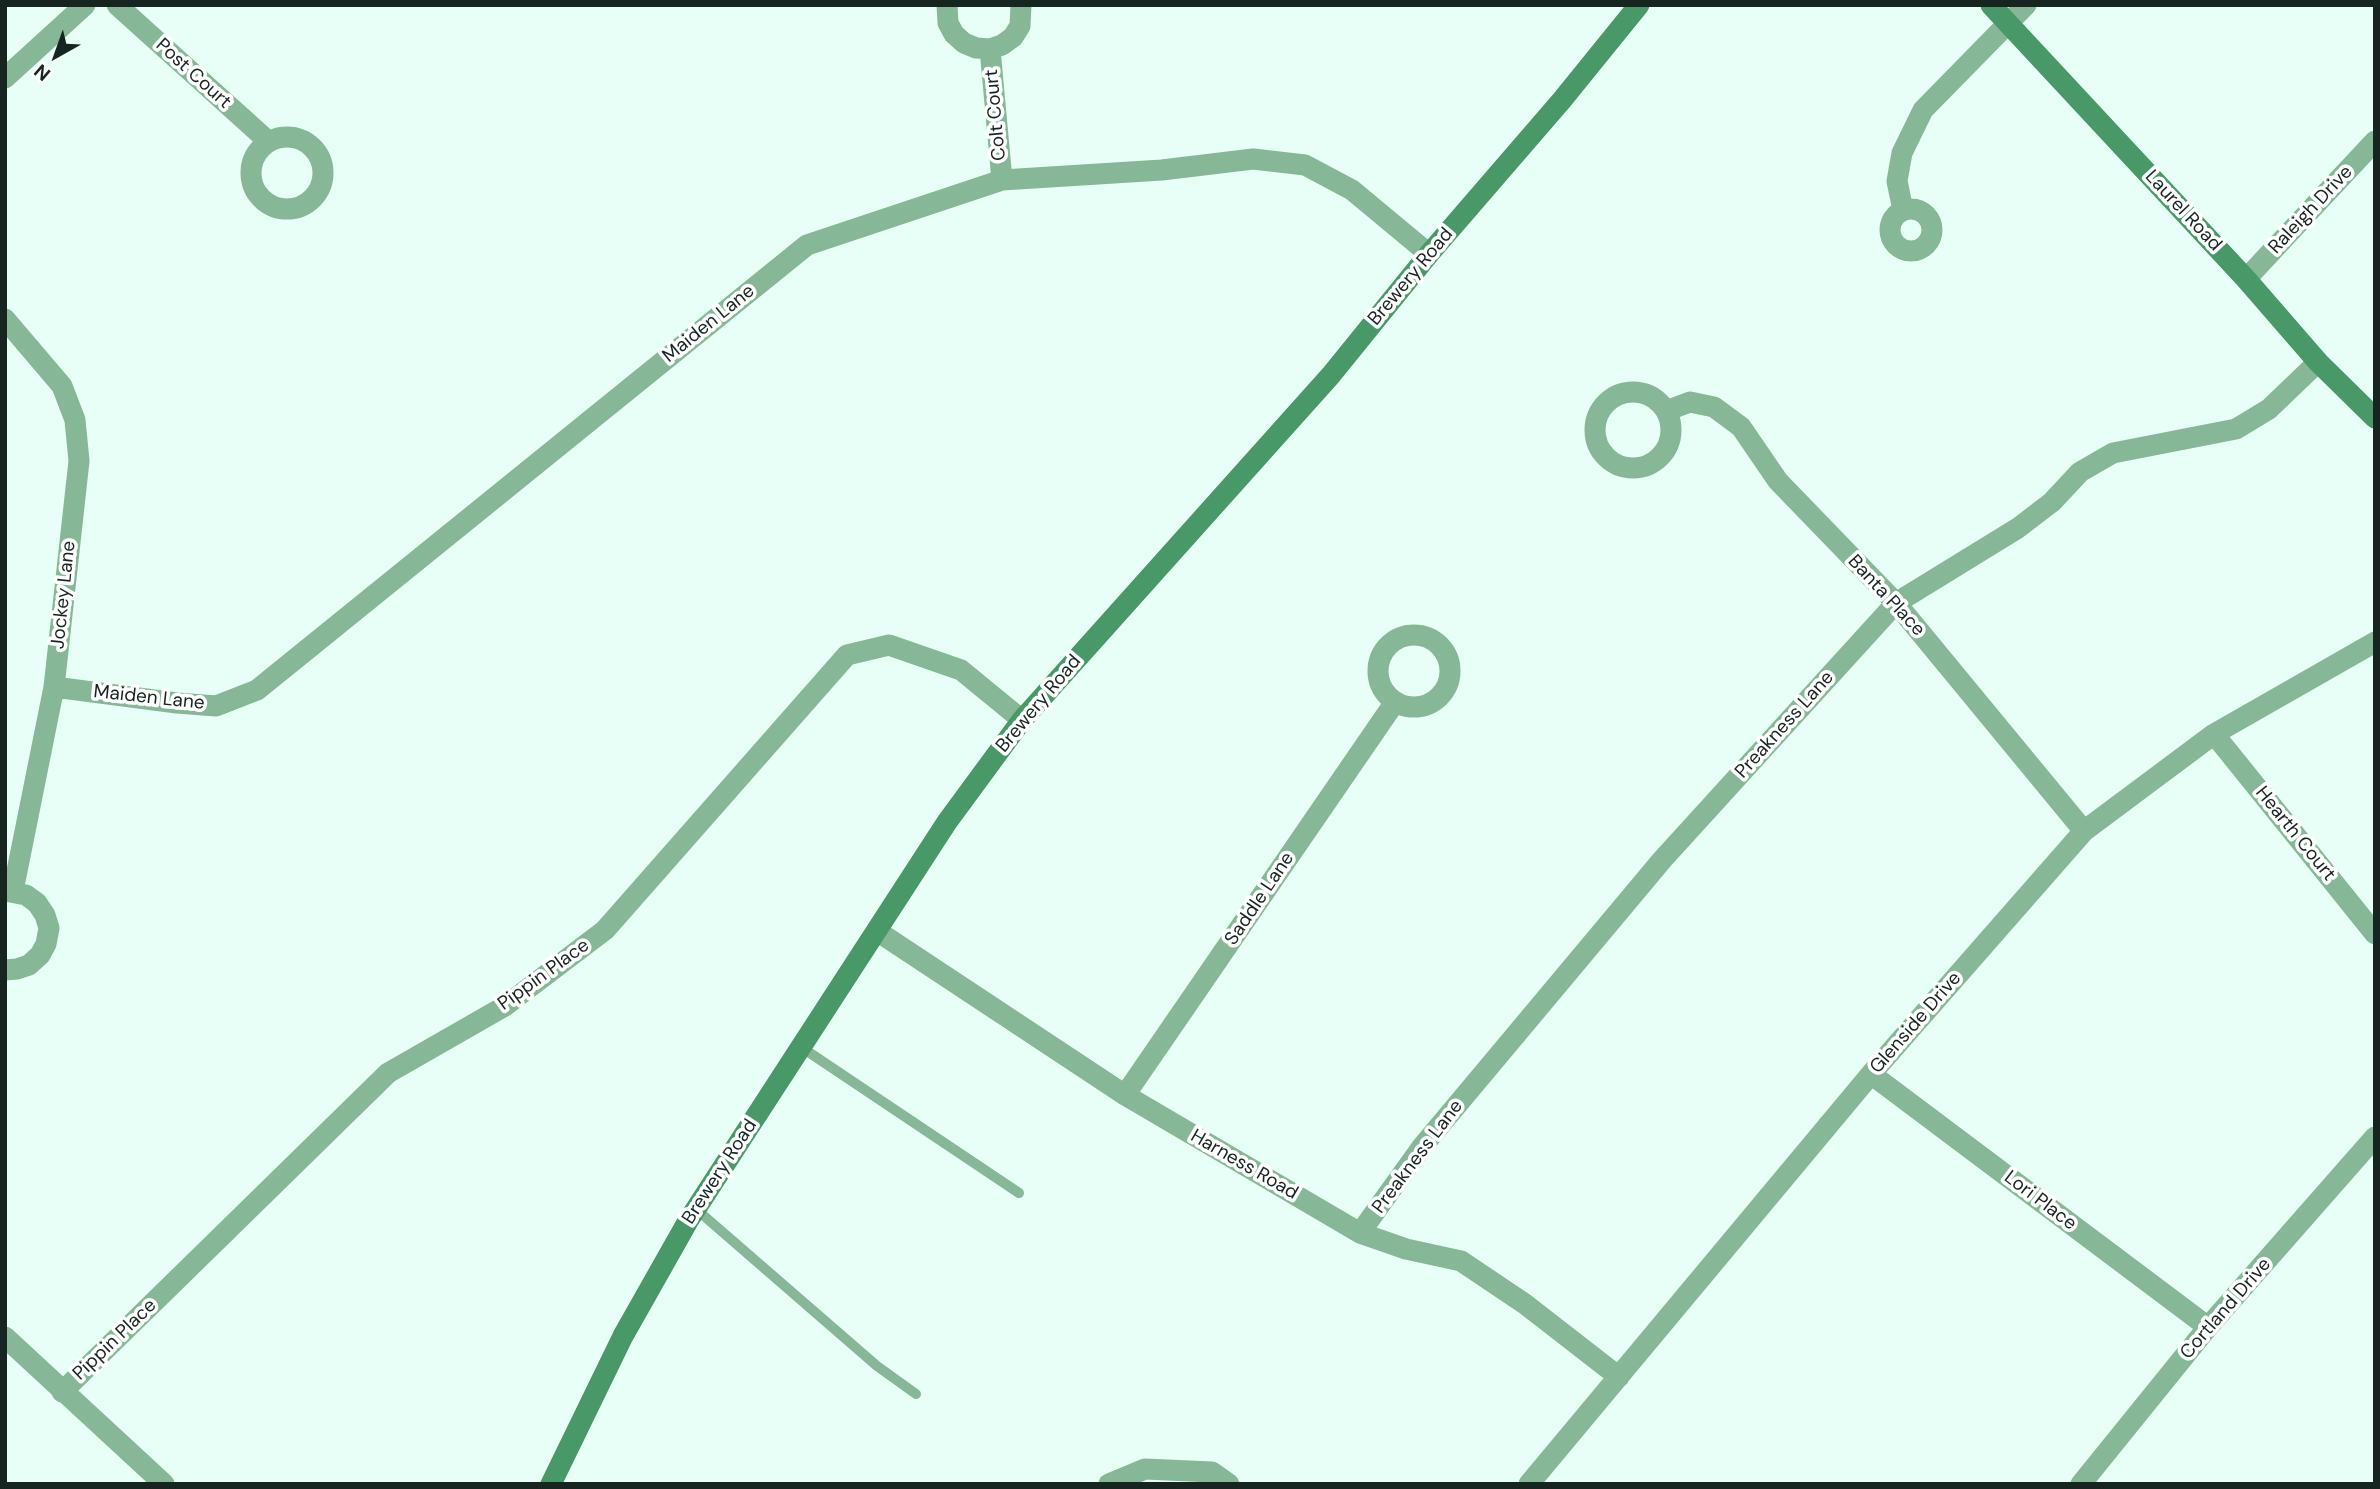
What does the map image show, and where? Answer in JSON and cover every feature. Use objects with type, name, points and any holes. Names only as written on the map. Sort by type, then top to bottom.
[{"type":"street","points":[[5,78],[85,5]]},
{"type":"street","name":"Post Court","points":[[117,5],[269,142]]},
{"type":"street","name":"Colt Court","points":[[947,5],[948,23],[954,34],[964,43],[976,48],[990,49],[1013,37],[1020,26],[1021,5]]},
{"type":"street","name":"Brewery Road","points":[[551,1484],[624,1336],[696,1209],[947,822],[1022,720],[1331,375],[1639,5]]},
{"type":"street","name":"Laurel Road","points":[[1991,5],[2246,279],[2318,362],[2375,418]]},
{"type":"street","points":[[1903,209],[1896,181],[1902,153],[1923,110],[2026,5]]},
{"type":"street","name":"Colt Court","points":[[990,49],[1002,180]]},
{"type":"street","name":"Raleigh Drive","points":[[2246,279],[2375,141]]},
{"type":"street","name":"Maiden Lane","points":[[54,687],[216,706],[257,690],[807,245],[1002,180],[1162,170],[1253,159],[1305,164],[1352,190],[1429,254]]},
{"type":"street","name":"Jockey Lane","points":[[5,319],[62,386],[75,421],[79,461],[54,687],[9,891]]},
{"type":"street","name":"Preakness Lane","points":[[1360,1233],[1420,1148],[1662,860],[1896,603],[2018,528],[2052,502],[2080,472],[2113,453],[2236,429],[2269,409],[2318,362]]},
{"type":"street","name":"Banta Place","points":[[1666,411],[1690,402],[1714,407],[1741,427],[1778,481],[1896,603],[2084,831]]},
{"type":"street","name":"Glenside Drive","points":[[1529,1484],[1871,1074],[2084,831],[2214,734],[2375,642]]},
{"type":"street","name":"Pippin Place","points":[[62,1392],[388,1073],[505,1006],[605,930],[847,655],[889,645],[961,670],[1022,720]]},
{"type":"street","name":"Saddle Lane","points":[[1125,1096],[1395,702]]},
{"type":"street","name":"Hearth Court","points":[[2214,734],[2375,934]]},
{"type":"street","points":[[5,970],[29,965],[40,956],[46,943],[48,928],[45,915],[37,903],[26,895],[9,891]]},
{"type":"street","name":"Harness Road","points":[[877,931],[1125,1096],[1360,1233],[1406,1249],[1461,1261],[1525,1304],[1619,1377]]},
{"type":"street","name":"Lori Place","points":[[1871,1074],[2208,1327]]},
{"type":"street","name":"Cortland Drive","points":[[2081,1484],[2208,1327],[2375,1137]]},
{"type":"street","points":[[5,1337],[164,1484]]},
{"type":"street","points":[[1109,1484],[1145,1469],[1212,1472],[1229,1484]]},
{"type":"lane","points":[[801,1047],[1019,1193]]},
{"type":"lane","points":[[696,1209],[877,1366],[916,1394]]}]
